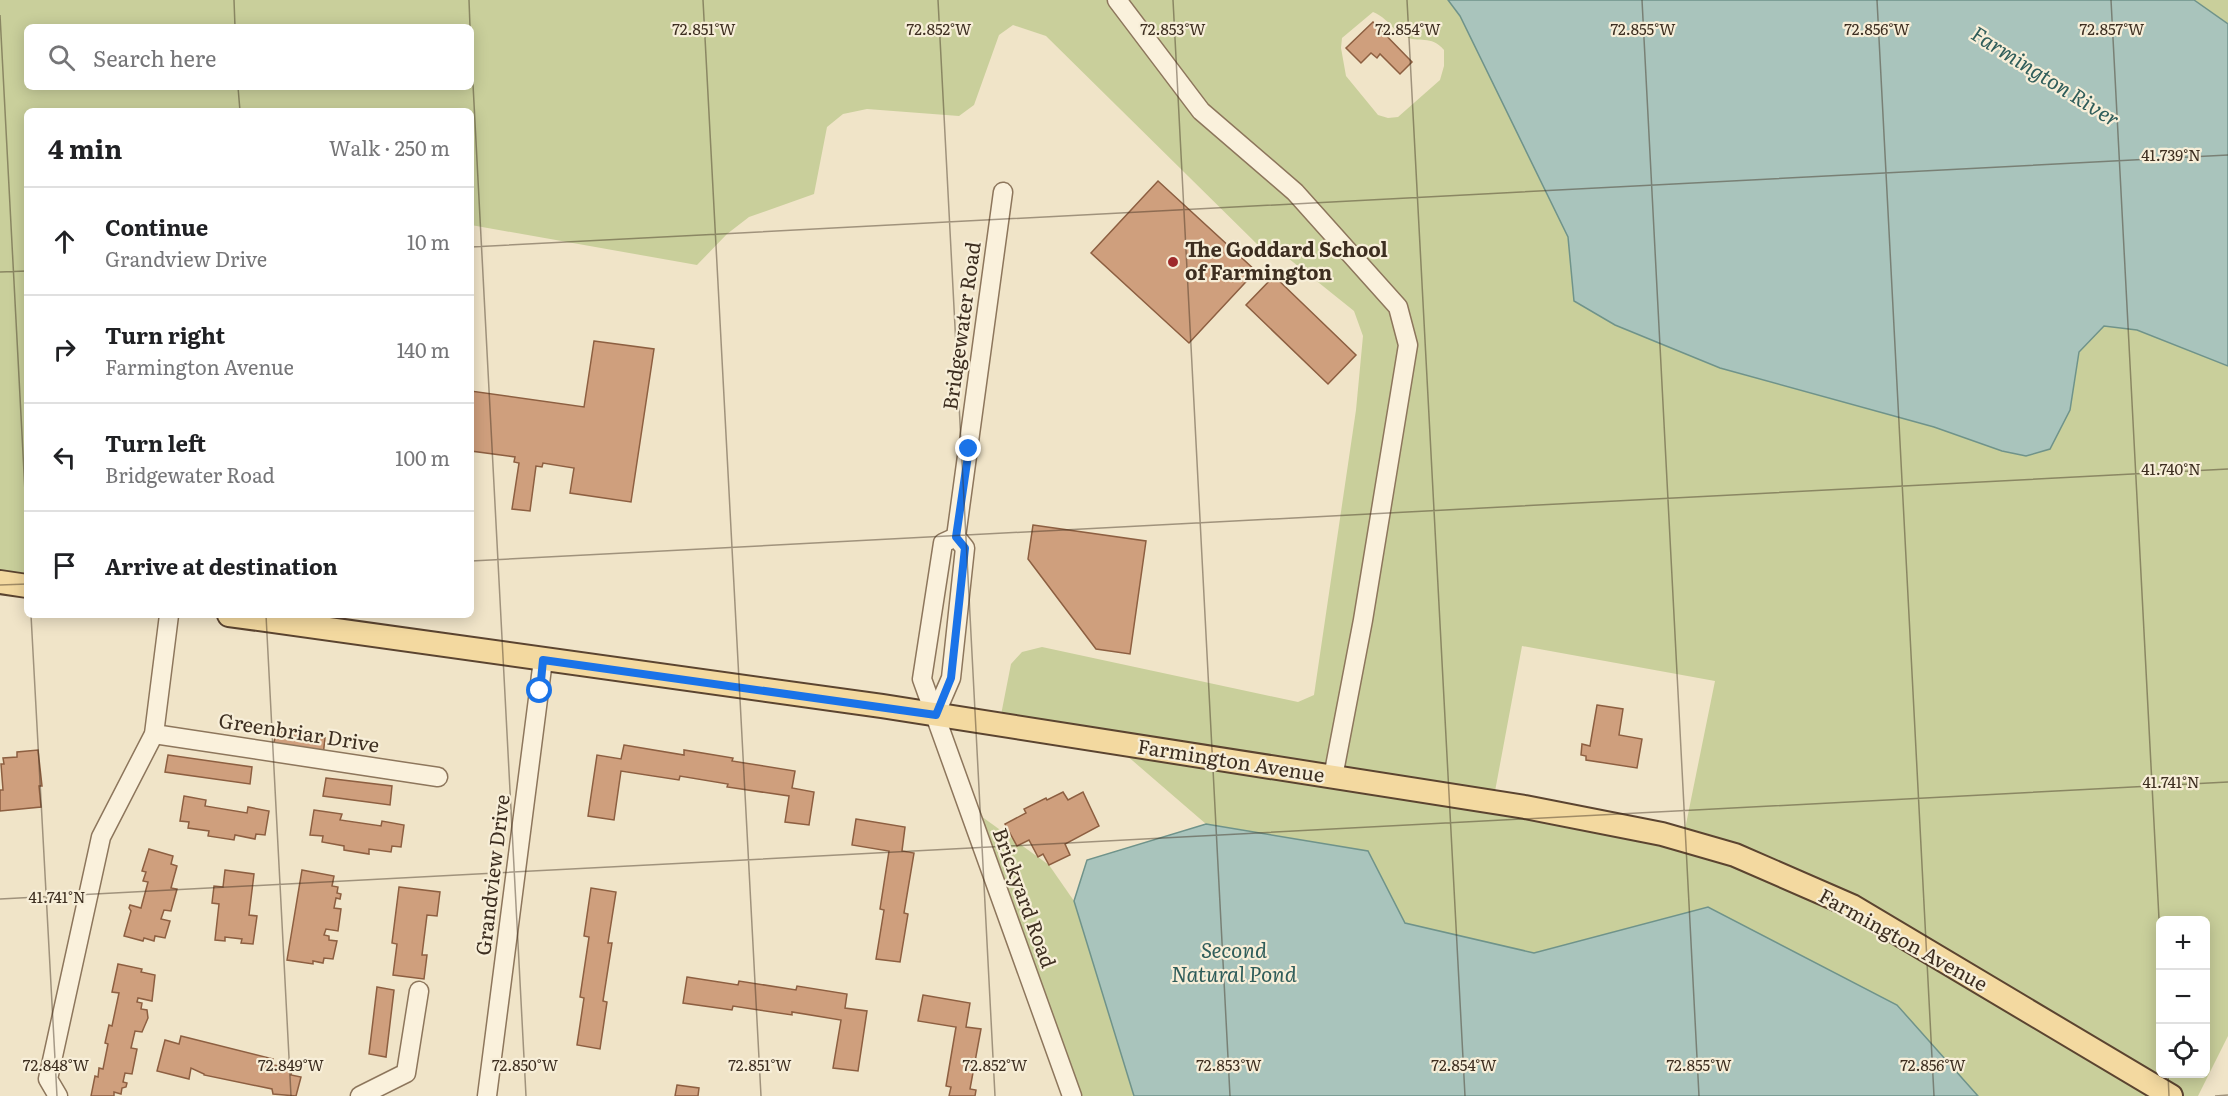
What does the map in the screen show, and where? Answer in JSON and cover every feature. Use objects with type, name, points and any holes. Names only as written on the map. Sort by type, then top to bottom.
[{"type":"main road","points":[[0,582],[24,586]]},
{"type":"main road","name":"Farmington Avenue","points":[[250,618],[936,715],[1525,807],[1662,834],[1735,855],[1852,906],[2163,1094]]},
{"type":"street","points":[[1118,0],[1201,111],[1295,192],[1398,307],[1408,345],[1363,620],[1333,777]]},
{"type":"street","name":"Bridgewater Road","points":[[936,715],[951,678],[965,548],[956,537],[1003,192]]},
{"type":"street","name":"Bridgewater Road","points":[[936,715],[922,679],[943,543],[956,537]]},
{"type":"street","points":[[58,1096],[48,1079],[101,837],[154,734],[169,618]]},
{"type":"street","name":"Grandview Drive","points":[[488,1096],[543,660]]},
{"type":"street","name":"Brickyard Road","points":[[936,715],[1072,1096]]},
{"type":"street","name":"Greenbriar Drive","points":[[154,734],[438,777]]},
{"type":"street","points":[[360,1096],[406,1073],[419,991]]},
{"type":"green space","points":[[0,0],[1448,0],[1460,16],[1568,237],[1574,301],[1615,325],[1720,368],[1935,427],[2002,451],[2070,410],[2079,352],[2104,326],[2137,330],[2228,366],[2228,1036],[2210,1072],[2210,916],[2156,916],[2156,1078],[2207,1078],[2198,1096],[1978,1096],[1897,1005],[1708,907],[1534,953],[1405,923],[1368,851],[1206,824],[1111,742],[999,725],[1011,664],[1022,652],[1042,647],[1298,702],[1314,695],[1356,410],[1363,336],[1354,311],[1288,258],[1260,247],[1046,36],[1013,25],[999,35],[974,105],[959,116],[867,109],[843,114],[827,127],[814,194],[749,217],[727,234],[697,265],[474,226],[474,108],[24,108],[24,586],[0,582]],"holes":[[[1373,12],[1404,36],[1434,42],[1444,50],[1444,66],[1440,80],[1398,117],[1388,118],[1378,115],[1346,76],[1341,48],[1342,38]],[[1522,646],[1715,681],[1683,839],[1493,802]]]},
{"type":"green space","points":[[2194,0],[2228,0],[2228,24]]},
{"type":"green space","points":[[967,806],[1049,865],[1074,901],[1134,1096],[1072,1096]]},
{"type":"water","name":"Farmington River","points":[[1448,0],[2194,0],[2228,24],[2228,366],[2137,330],[2104,326],[2079,352],[2070,410],[2050,449],[2026,456],[2002,451],[1934,427],[1720,368],[1615,325],[1574,301],[1568,237],[1460,16]]},
{"type":"water","name":"Second Natural Pond","points":[[1206,824],[1368,851],[1405,923],[1534,953],[1708,907],[1897,1005],[1978,1096],[1134,1096],[1074,901],[1087,860]]},
{"type":"building","points":[[1373,22],[1412,62],[1400,74],[1380,54],[1377,58],[1371,53],[1361,63],[1346,48]]},
{"type":"building","name":"The Goddard School of Farmington","points":[[1158,181],[1256,271],[1189,343],[1091,253]]},
{"type":"building","points":[[1274,276],[1356,355],[1328,384],[1246,305]]},
{"type":"building","points":[[594,341],[654,349],[631,502],[570,493],[574,468],[543,463],[542,467],[536,466],[530,511],[512,509],[519,463],[514,462],[515,457],[474,451],[474,391],[584,407]]},
{"type":"building","points":[[1033,525],[1146,541],[1130,654],[1096,649],[1028,559]]},
{"type":"building","points":[[1597,705],[1623,709],[1619,735],[1642,739],[1637,768],[1586,760],[1586,756],[1581,755],[1582,744],[1590,746]]},
{"type":"building","points":[[276,731],[325,738],[323,756],[273,749]]},
{"type":"building","points":[[624,745],[684,755],[684,750],[733,758],[732,761],[795,771],[792,788],[814,792],[809,825],[785,822],[789,796],[727,787],[728,784],[680,776],[679,780],[621,771],[614,820],[588,816],[597,755],[621,759]]},
{"type":"building","points":[[38,750],[42,786],[39,786],[41,807],[0,811],[0,790],[3,790],[1,764],[4,764],[3,758],[17,757],[17,752]]},
{"type":"building","points":[[168,755],[252,767],[250,784],[165,772]]},
{"type":"building","points":[[326,778],[392,786],[390,805],[323,796]]},
{"type":"building","points":[[1063,792],[1068,800],[1083,792],[1099,826],[1065,844],[1070,855],[1049,865],[1043,854],[1038,857],[1029,840],[1017,846],[1005,824],[1026,813],[1024,809]]},
{"type":"building","points":[[184,796],[206,800],[205,806],[247,813],[248,807],[269,811],[265,835],[256,834],[255,839],[235,835],[234,840],[208,836],[209,831],[188,828],[189,822],[180,821]]},
{"type":"building","points":[[314,810],[342,814],[340,820],[381,826],[382,821],[404,825],[401,847],[392,846],[391,852],[369,849],[369,854],[344,850],[344,846],[322,842],[323,836],[310,835]]},
{"type":"building","points":[[856,819],[905,827],[902,851],[914,853],[904,913],[908,914],[900,962],[876,959],[884,910],[880,909],[889,851],[852,845]]},
{"type":"building","points":[[149,849],[173,856],[171,864],[177,866],[171,888],[177,889],[171,911],[164,910],[161,919],[170,921],[165,938],[155,936],[154,941],[144,938],[143,941],[124,936],[131,911],[130,905],[141,908],[148,882],[143,881],[146,872],[142,871]]},
{"type":"building","points":[[225,870],[254,874],[249,915],[257,916],[253,944],[241,943],[242,939],[225,937],[225,941],[215,940],[219,904],[212,903],[214,886],[223,887]]},
{"type":"building","points":[[302,870],[334,876],[332,886],[338,887],[337,893],[341,894],[340,899],[336,898],[334,908],[341,909],[338,931],[326,929],[324,935],[329,936],[329,940],[337,941],[333,959],[324,958],[323,963],[313,961],[313,964],[287,960]]},
{"type":"building","points":[[399,887],[440,892],[437,916],[427,915],[422,955],[427,955],[424,979],[393,975],[397,944],[392,943]]},
{"type":"building","points":[[591,888],[616,892],[608,943],[612,943],[603,1001],[607,1002],[600,1049],[577,1045],[584,998],[580,997],[589,937],[584,936]]},
{"type":"building","points":[[118,964],[142,969],[141,972],[155,975],[152,1001],[138,998],[137,1002],[142,1003],[141,1009],[147,1010],[148,1018],[142,1032],[135,1031],[131,1048],[137,1049],[132,1074],[125,1073],[123,1082],[127,1083],[126,1087],[122,1088],[121,1094],[114,1092],[114,1096],[91,1096],[95,1076],[98,1077],[99,1068],[103,1069],[108,1044],[105,1043],[109,1025],[112,1026],[119,993],[112,992]]},
{"type":"building","points":[[687,977],[738,985],[739,981],[796,990],[797,986],[847,994],[845,1008],[867,1011],[858,1071],[833,1068],[841,1020],[792,1012],[792,1015],[733,1006],[732,1010],[683,1003]]},
{"type":"building","points":[[377,987],[394,990],[386,1057],[369,1054]]},
{"type":"building","points":[[923,995],[970,1003],[966,1027],[981,1029],[970,1089],[976,1090],[975,1096],[949,1096],[951,1087],[946,1086],[956,1027],[918,1021]]},
{"type":"building","points":[[181,1036],[273,1059],[271,1064],[292,1070],[291,1075],[301,1077],[296,1096],[273,1094],[272,1089],[204,1075],[191,1068],[189,1079],[157,1071],[165,1040],[179,1044]]},
{"type":"building","points":[[677,1085],[699,1088],[698,1096],[675,1096]]},
{"type":"place","name":"The Goddard School of Farmington","points":[[1173,262]]},
{"type":"route","points":[[540,691],[543,660],[936,715],[951,678],[965,548],[956,537],[969,449]]}]
